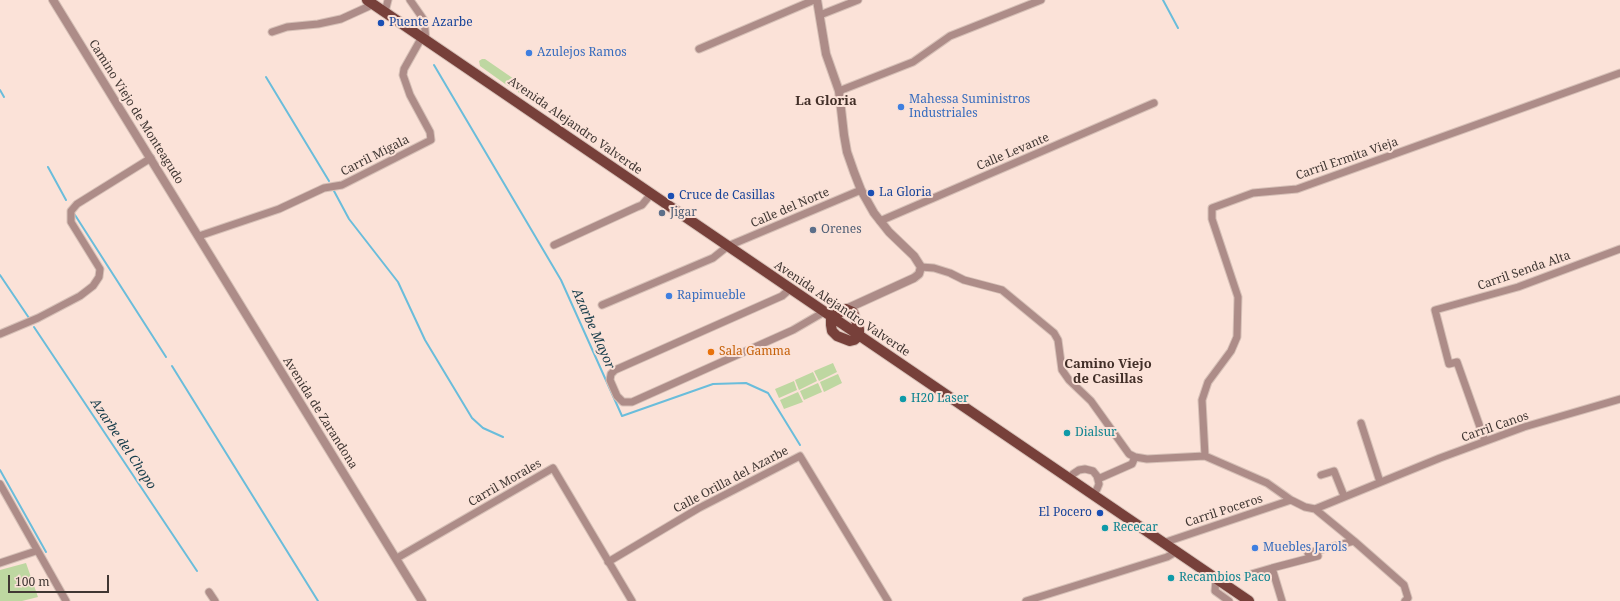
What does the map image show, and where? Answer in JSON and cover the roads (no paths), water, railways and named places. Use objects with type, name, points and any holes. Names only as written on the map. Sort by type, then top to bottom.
[{"type":"main road","points":[[369,1],[385,12]]},
{"type":"main road","name":"Avenida Alejandro Valverde","points":[[385,12],[1249,601]]},
{"type":"main road","points":[[828,315],[846,309],[852,312],[856,318],[859,336]]},
{"type":"street","name":"Camino Viejo de Monteagudo","points":[[53,0],[199,236]]},
{"type":"street","points":[[385,12],[388,0]]},
{"type":"street","points":[[410,0],[424,20],[424,38]]},
{"type":"street","points":[[699,49],[814,0]]},
{"type":"street","points":[[817,0],[826,54],[839,91],[847,152],[861,190],[880,221],[889,232],[914,256],[921,267],[919,274],[914,278],[846,309]]},
{"type":"street","points":[[820,15],[858,0]]},
{"type":"street","points":[[839,91],[913,62],[950,36],[1041,0]]},
{"type":"street","points":[[272,32],[287,27],[318,24],[341,19],[369,1]]},
{"type":"street","name":"Carril Migala","points":[[199,236],[279,209],[324,188],[342,185],[431,140],[430,132],[410,95],[403,75],[404,69],[424,38]]},
{"type":"street","name":"Carril Ermita Vieja","points":[[1205,456],[1202,400],[1208,382],[1231,352],[1237,337],[1238,297],[1212,219],[1212,208],[1253,193],[1297,189],[1620,73]]},
{"type":"street","name":"Calle Levante","points":[[880,221],[1154,103]]},
{"type":"street","points":[[0,334],[38,318],[80,296],[93,286],[99,277],[100,269],[71,222],[71,211],[77,204],[151,158]]},
{"type":"street","name":"Calle del Norte","points":[[602,305],[713,258],[728,246],[861,190]]},
{"type":"street","points":[[554,245],[637,208],[651,194]]},
{"type":"street","name":"Avenida de Zarandona","points":[[199,236],[262,342],[397,558],[422,601]]},
{"type":"street","name":"Carril Senda Alta","points":[[1485,442],[1457,362],[1449,364],[1435,310],[1518,286],[1620,249]]},
{"type":"street","points":[[921,267],[934,268],[950,273],[964,280],[1002,290],[1054,333],[1058,340],[1062,370],[1069,380],[1091,401],[1129,454],[1134,457],[1147,459],[1205,456],[1267,483],[1291,500],[1305,507],[1315,509],[1354,541],[1404,585],[1406,599]]},
{"type":"street","points":[[790,289],[782,296],[614,370],[611,374],[610,380],[616,396],[623,402],[632,402],[828,315]]},
{"type":"street","points":[[856,318],[856,310],[859,303]]},
{"type":"street","name":"Carril Canos","points":[[1315,509],[1440,458],[1524,427],[1620,399]]},
{"type":"street","points":[[1362,423],[1380,482]]},
{"type":"street","name":"Calle Orilla del Azarbe","points":[[608,562],[699,508],[800,456],[888,601]]},
{"type":"street","points":[[1098,479],[1132,464],[1134,457]]},
{"type":"street","name":"Carril Morales","points":[[397,558],[553,468],[632,601]]},
{"type":"street","points":[[1070,480],[1077,471],[1083,469],[1092,471],[1098,479],[1097,489],[1093,495]]},
{"type":"street","points":[[1321,475],[1334,471],[1344,496]]},
{"type":"street","points":[[0,484],[36,551],[66,601]]},
{"type":"street","name":"Carril Poceros","points":[[1163,543],[1291,500]]},
{"type":"street","points":[[1277,562],[1354,541]]},
{"type":"street","points":[[0,563],[36,551]]},
{"type":"street","points":[[1026,601],[1168,558],[1176,552]]},
{"type":"street","points":[[1248,576],[1318,556]]},
{"type":"street","points":[[1272,568],[1282,601]]},
{"type":"street","points":[[1216,579],[1216,591],[1229,601]]},
{"type":"street","points":[[209,592],[215,601]]},
{"type":"waterway","points":[[1163,0],[1178,28]]},
{"type":"waterway","name":"Azarbe Mayor","points":[[434,65],[561,280],[622,416],[713,384],[746,383],[768,393],[800,445]]},
{"type":"waterway","points":[[266,77],[329,181]]},
{"type":"waterway","points":[[0,90],[4,97]]},
{"type":"waterway","points":[[48,167],[66,200]]},
{"type":"waterway","points":[[334,191],[349,219],[398,282],[425,340],[472,418],[483,428],[503,437]]},
{"type":"waterway","points":[[75,215],[166,357]]},
{"type":"waterway","name":"Azarbe del Chopo","points":[[0,275],[29,318]]},
{"type":"waterway","name":"Azarbe del Chopo","points":[[34,327],[197,571]]},
{"type":"waterway","points":[[172,366],[318,601]]},
{"type":"waterway","points":[[0,470],[46,552]]},
{"type":"place","name":"Puente Azarbe","points":[[381,23]]},
{"type":"place","name":"Azulejos Ramos","points":[[529,53]]},
{"type":"place","name":"Mahessa Suministros Industriales","points":[[901,107]]},
{"type":"place","name":"La Gloria","points":[[871,193]]},
{"type":"place","name":"Cruce de Casillas","points":[[671,196]]},
{"type":"place","name":"Jigar","points":[[662,213]]},
{"type":"place","name":"Orenes","points":[[813,230]]},
{"type":"place","name":"Rapimueble","points":[[669,296]]},
{"type":"place","name":"Sala Gamma","points":[[711,352]]},
{"type":"place","name":"H20 Laser","points":[[903,399]]},
{"type":"place","name":"Dialsur","points":[[1067,433]]},
{"type":"place","name":"El Pocero","points":[[1100,513]]},
{"type":"place","name":"Rececar","points":[[1105,528]]},
{"type":"place","name":"Muebles Jarols","points":[[1255,548]]},
{"type":"place","name":"Recambios Paco","points":[[1171,578]]},
{"type":"district","name":"La Gloria","points":[[826,101]]},
{"type":"district","name":"Camino Viejo de Casillas","points":[[1108,372]]}]
